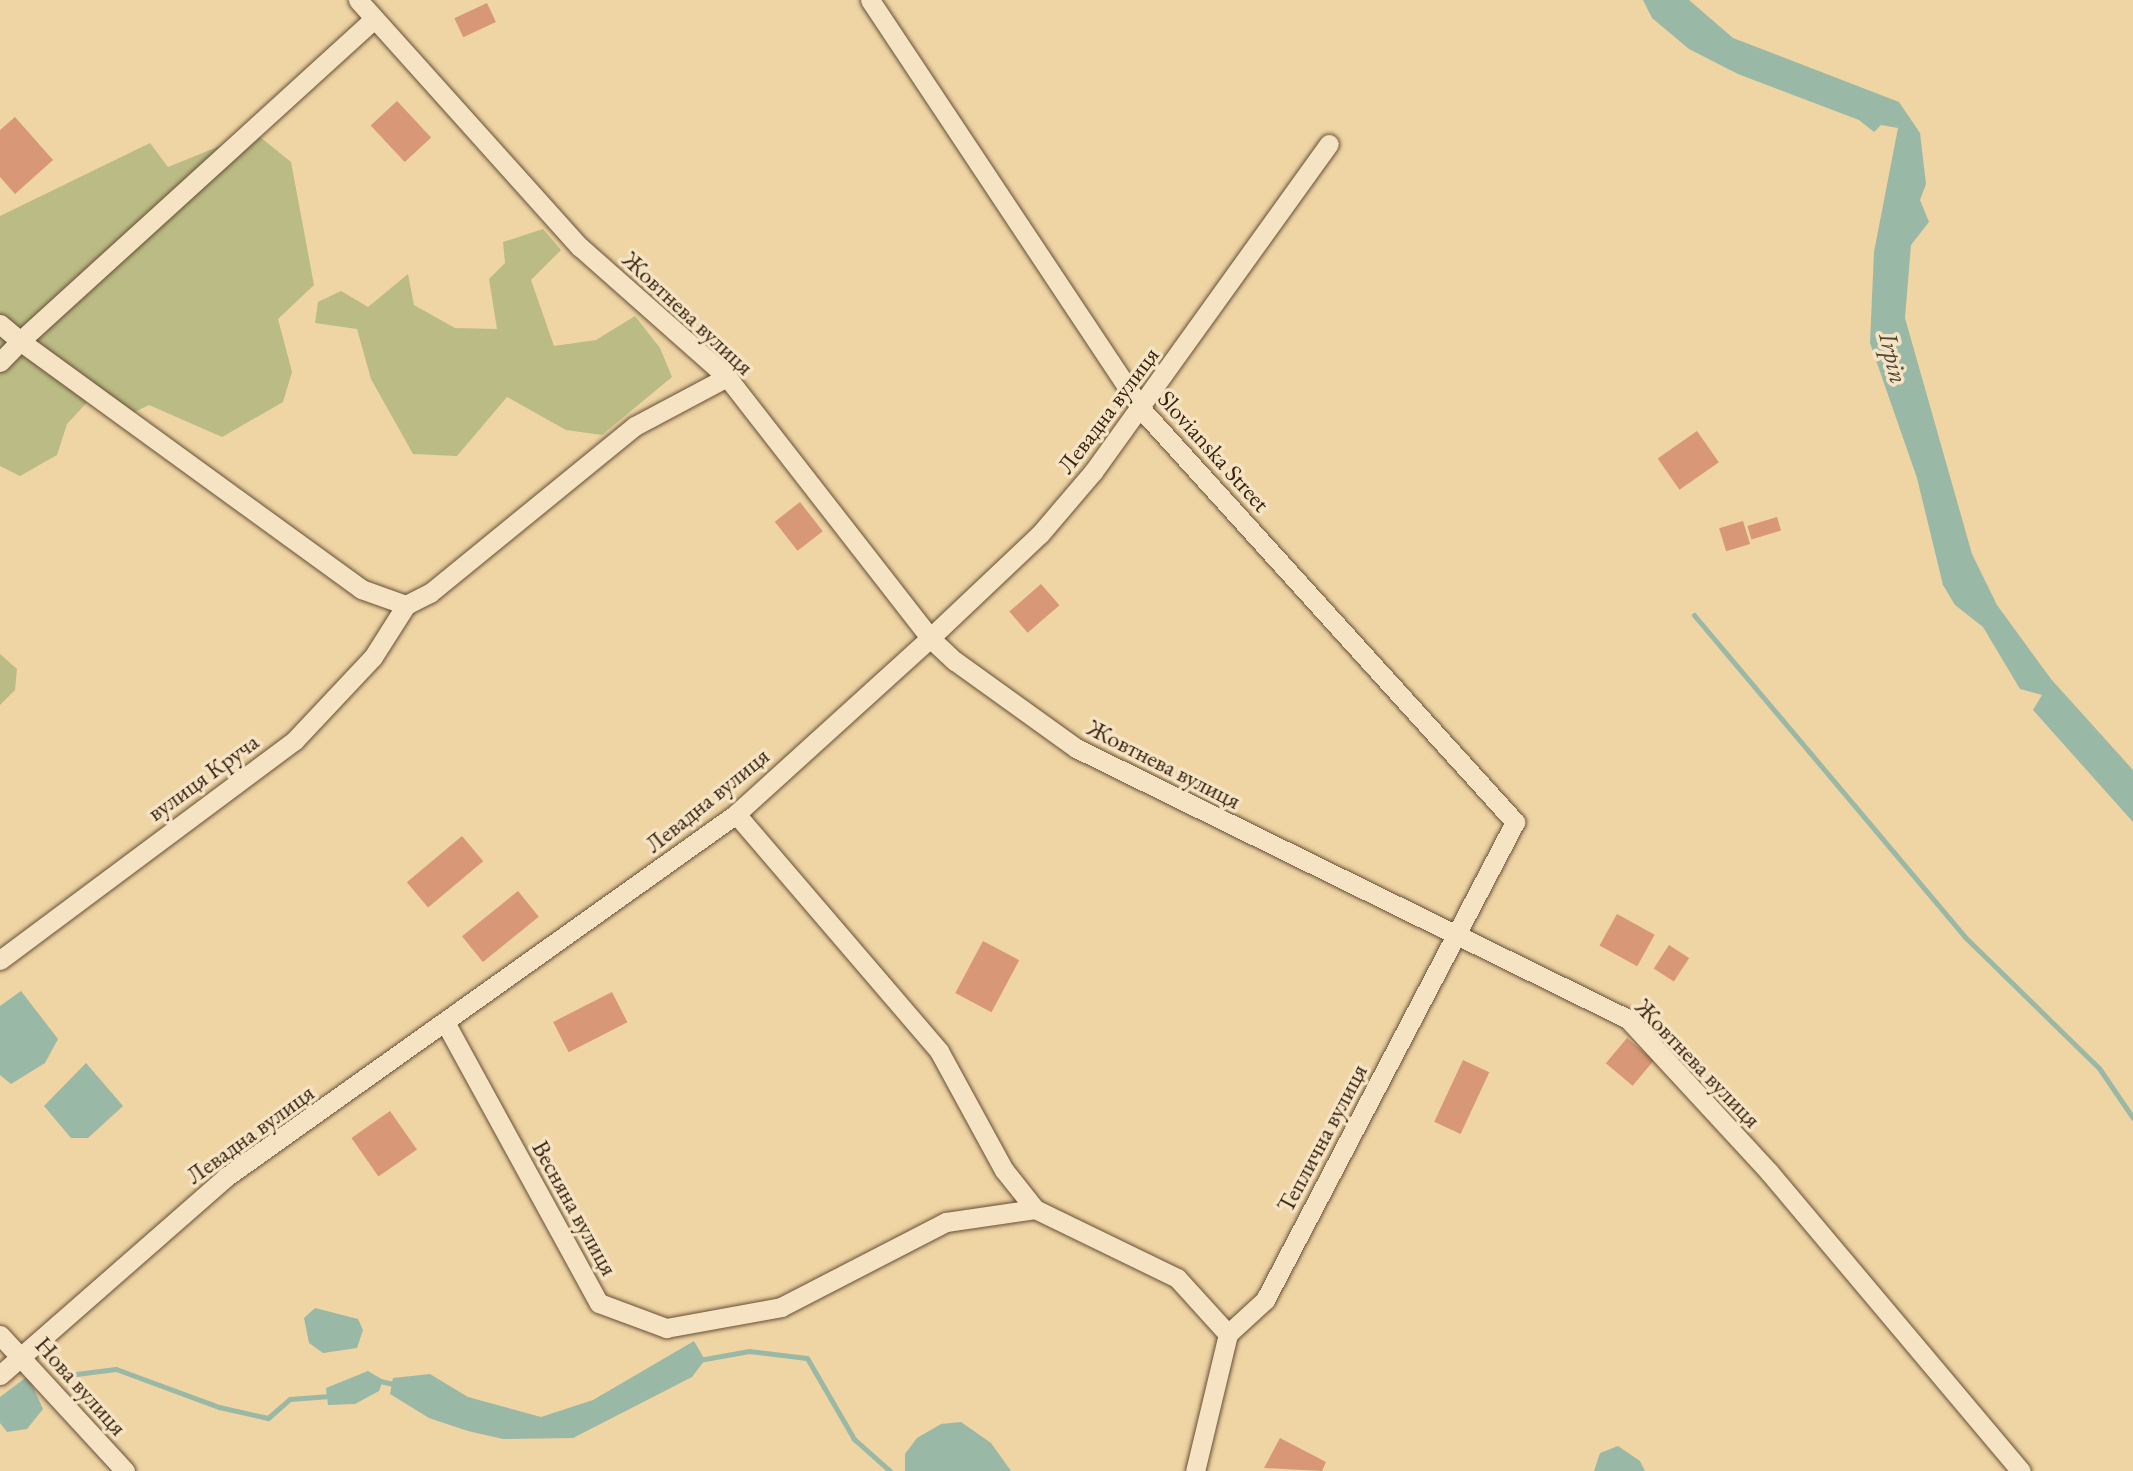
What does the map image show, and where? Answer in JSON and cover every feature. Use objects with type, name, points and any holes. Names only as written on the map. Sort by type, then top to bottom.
[{"type":"street","name":"Жовтнева вулиця","points":[[358,0],[580,247],[727,377],[930,638],[1076,748],[1628,1019],[1769,1172],[2021,1471]]},
{"type":"street","name":"Slovianska Street","points":[[870,0],[1142,410],[1510,814],[1514,831]]},
{"type":"street","points":[[0,362],[374,19]]},
{"type":"street","name":"Левадна вулиця","points":[[0,1375],[226,1177],[446,1024],[736,814],[930,638],[1040,534],[1142,410],[1329,144]]},
{"type":"street","points":[[0,324],[361,589],[406,605]]},
{"type":"street","name":"вулиця Круча","points":[[0,960],[294,741],[373,657],[406,605],[430,593],[635,426],[727,377]]},
{"type":"street","points":[[736,814],[939,1051],[1004,1170],[1035,1209],[1177,1279],[1228,1334],[1195,1471]]},
{"type":"street","name":"Теплична вулиця","points":[[1228,1334],[1265,1300],[1514,831]]},
{"type":"street","name":"Весняна вулиця","points":[[446,1024],[600,1303],[666,1328],[780,1307],[946,1222],[1035,1209]]},
{"type":"street","name":"Нова вулиця","points":[[0,1335],[125,1471]]},
{"type":"green space","points":[[254,132],[291,162],[314,285],[278,319],[292,372],[283,402],[222,437],[149,405],[129,415],[93,396],[67,424],[57,455],[20,476],[0,466],[0,216],[150,143],[168,167]]},
{"type":"green space","points":[[543,229],[561,250],[531,280],[554,346],[596,340],[635,316],[660,348],[672,377],[602,435],[566,430],[507,397],[457,456],[413,454],[371,379],[357,329],[315,323],[318,302],[341,291],[368,307],[408,274],[414,305],[455,328],[497,329],[489,279],[505,263],[503,242]]},
{"type":"green space","points":[[0,654],[17,669],[15,690],[0,705]]},
{"type":"water","name":"Irpin","points":[[1643,0],[1689,0],[1733,38],[1899,102],[1920,133],[1926,184],[1920,200],[1929,222],[1911,245],[1905,318],[1972,554],[1997,605],[2051,679],[2133,770],[2133,822],[2033,710],[2042,695],[2020,689],[1983,627],[1955,605],[1943,585],[1917,478],[1870,343],[1874,252],[1898,128],[1881,125],[1874,132],[1859,120],[1738,74],[1689,49],[1652,18]]},
{"type":"water","points":[[21,991],[58,1039],[45,1063],[11,1084],[0,1075],[0,1006]]},
{"type":"water","points":[[86,1063],[123,1106],[88,1138],[71,1138],[44,1106]]},
{"type":"water","points":[[315,1308],[358,1319],[363,1330],[357,1348],[323,1353],[309,1343],[304,1318]]},
{"type":"water","points":[[694,1341],[705,1360],[692,1377],[573,1438],[503,1439],[468,1431],[429,1418],[390,1394],[393,1378],[430,1374],[468,1397],[541,1417],[593,1400]]},
{"type":"water","points":[[368,1371],[383,1380],[379,1391],[355,1404],[328,1405],[326,1388]]},
{"type":"water","points":[[28,1376],[43,1409],[27,1429],[7,1432],[0,1423],[0,1397]]},
{"type":"water","points":[[961,1422],[991,1443],[1011,1471],[905,1471],[905,1454],[917,1438],[941,1424]]},
{"type":"water","points":[[1618,1446],[1640,1461],[1645,1471],[1594,1471],[1600,1453]]},
{"type":"building","points":[[487,3],[496,22],[463,37],[454,18]]},
{"type":"building","points":[[397,101],[431,138],[405,162],[371,126]]},
{"type":"building","points":[[15,117],[53,160],[15,194],[0,177],[0,130]]},
{"type":"building","points":[[1697,431],[1719,462],[1679,490],[1658,459]]},
{"type":"building","points":[[800,502],[823,531],[798,551],[775,522]]},
{"type":"building","points":[[1777,517],[1781,530],[1751,539],[1747,526]]},
{"type":"building","points":[[1743,521],[1750,544],[1726,551],[1719,528]]},
{"type":"building","points":[[1041,584],[1059,605],[1028,633],[1009,612]]},
{"type":"building","points":[[462,836],[483,861],[428,908],[407,882]]},
{"type":"building","points":[[518,891],[539,917],[483,962],[462,936]]},
{"type":"building","points":[[1617,914],[1655,935],[1637,966],[1600,945]]},
{"type":"building","points":[[983,941],[1019,960],[992,1012],[955,993]]},
{"type":"building","points":[[1669,945],[1689,958],[1674,982],[1654,968]]},
{"type":"building","points":[[612,992],[627,1022],[569,1052],[553,1022]]},
{"type":"building","points":[[1627,1038],[1654,1060],[1633,1086],[1606,1063]]},
{"type":"building","points":[[1463,1060],[1489,1072],[1461,1134],[1434,1122]]},
{"type":"building","points":[[390,1111],[417,1150],[378,1176],[351,1138]]},
{"type":"building","points":[[1280,1438],[1326,1462],[1322,1471],[1264,1468]]},
{"type":"waterway","points":[[1694,615],[1965,937],[2099,1068],[2133,1118]]},
{"type":"waterway","points":[[699,1360],[749,1351],[807,1358],[854,1439],[890,1471]]},
{"type":"waterway","points":[[76,1374],[116,1369],[219,1407],[268,1418],[290,1399],[330,1396]]},
{"type":"waterway","points":[[376,1380],[397,1385]]}]
